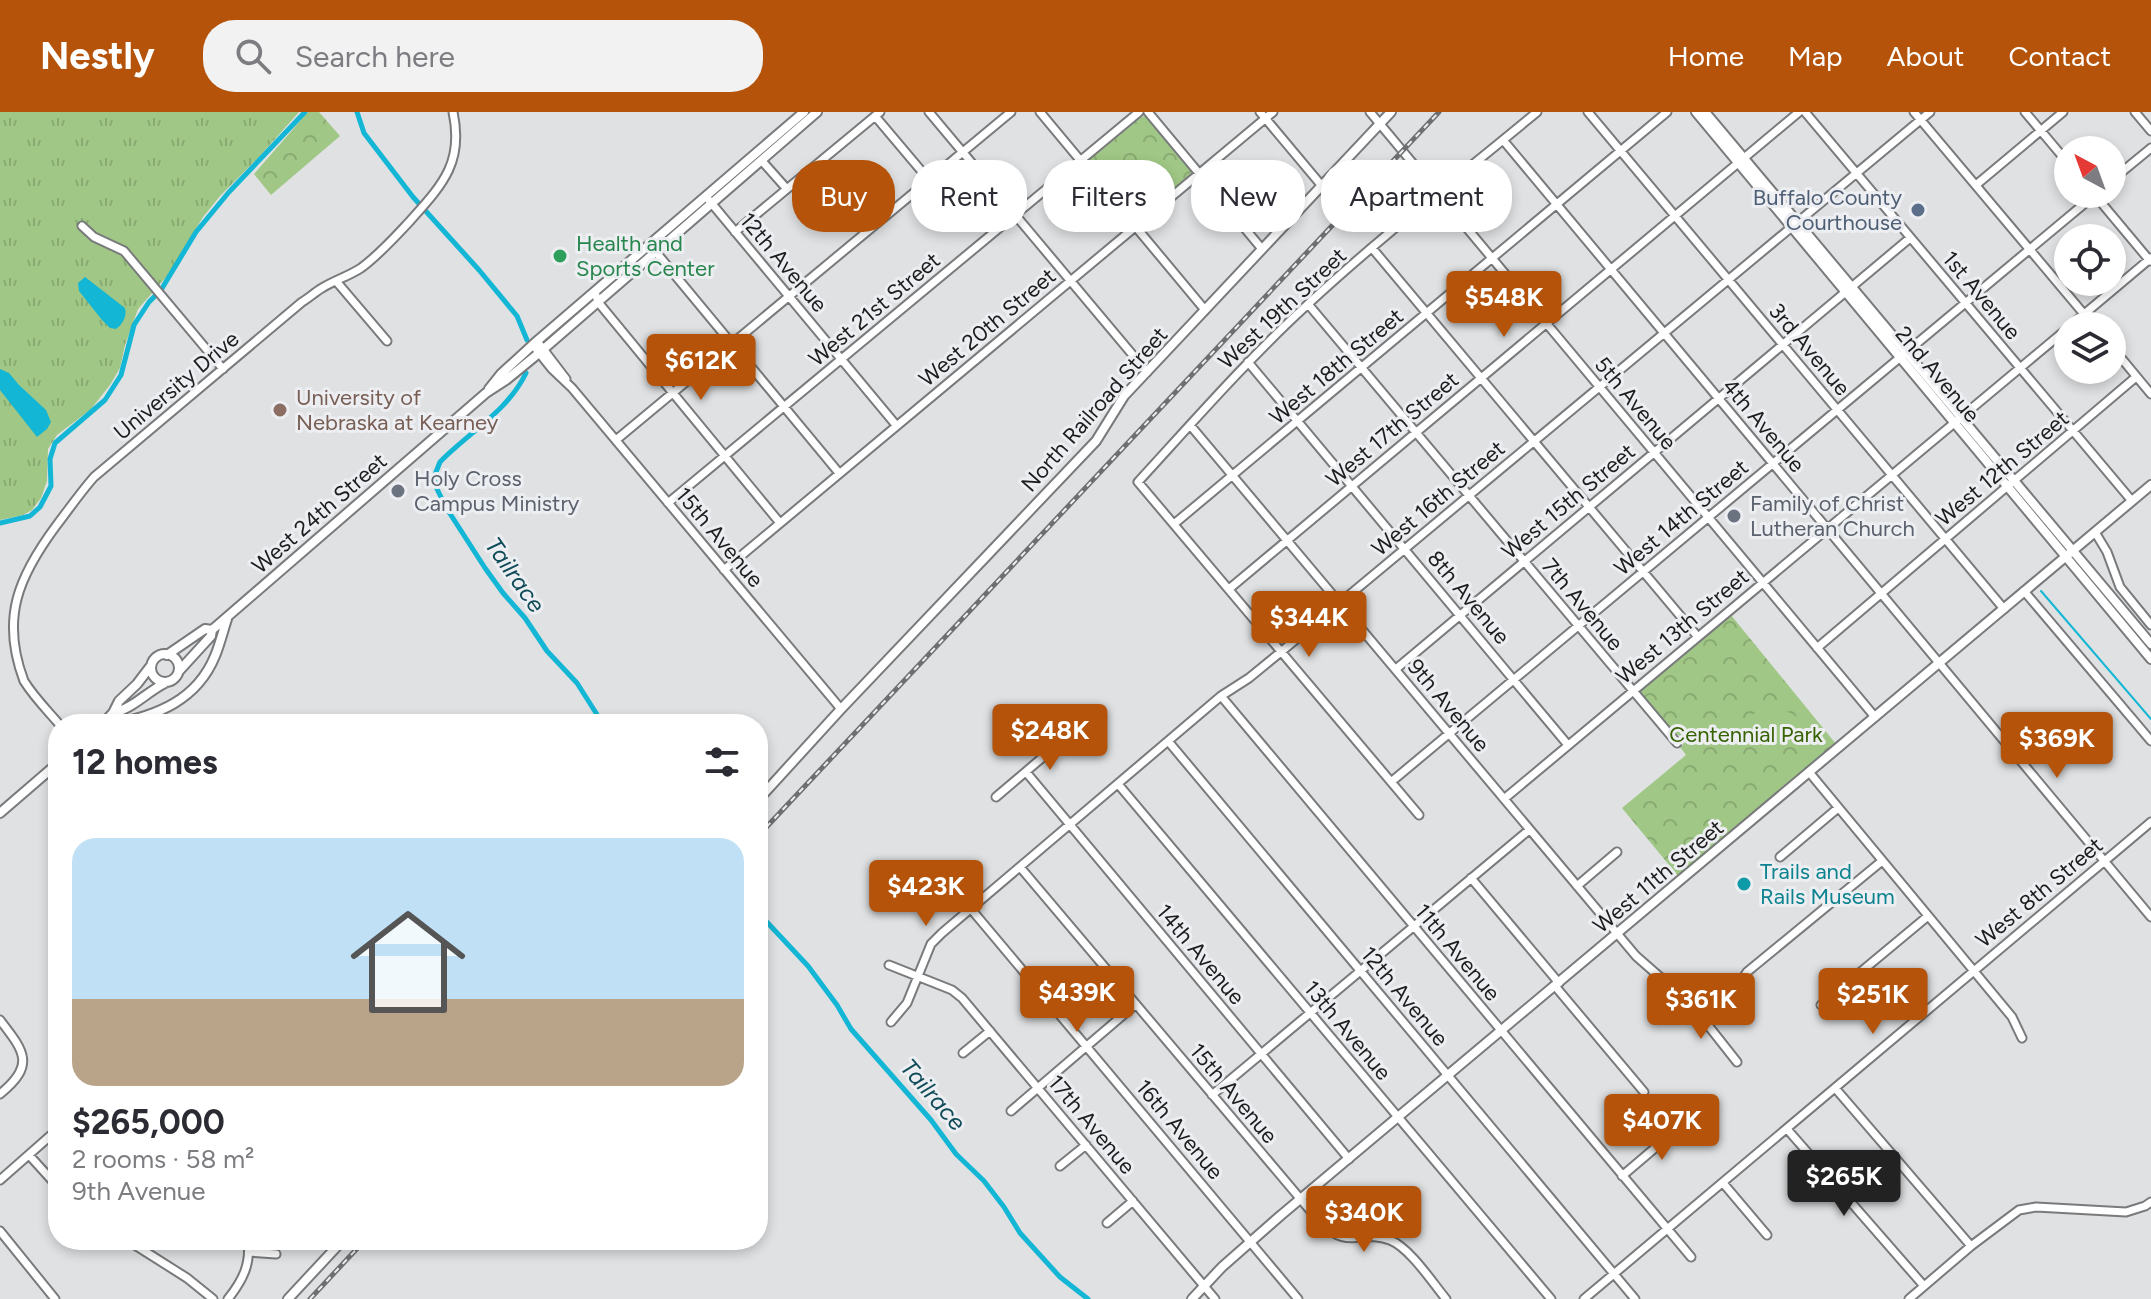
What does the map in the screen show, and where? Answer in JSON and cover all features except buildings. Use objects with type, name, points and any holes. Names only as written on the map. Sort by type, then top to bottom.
[{"type":"main road","name":"West 24th Street","points":[[538,347],[598,302],[804,112]]},
{"type":"main road","name":"West 24th Street","points":[[708,200],[762,161],[817,112]]},
{"type":"main road","name":"North Railroad Street","points":[[1346,160],[1391,112]]},
{"type":"main road","name":"2nd Avenue","points":[[1696,112],[1795,224],[2069,554],[2151,659]]},
{"type":"main road","name":"2nd Avenue","points":[[1705,112],[1741,161]]},
{"type":"main road","name":"North Railroad Street","points":[[768,789],[1096,441],[1119,402],[1321,187]]},
{"type":"main road","name":"West 24th Street","points":[[179,671],[211,636],[212,630],[486,393],[506,380],[595,292],[652,249]]},
{"type":"main road","name":"West 11th Street","points":[[1192,1299],[1250,1241],[2151,485]]},
{"type":"main road","name":"2nd Avenue","points":[[2069,554],[2151,644]]},
{"type":"main road","points":[[153,714],[189,692],[204,675],[215,657],[228,616]]},
{"type":"main road","name":"West 24th Street","points":[[167,655],[205,629],[212,630]]},
{"type":"main road","points":[[167,655],[176,659],[179,671],[173,679],[149,691],[125,710],[113,713],[119,701],[137,684],[157,656],[167,655]]},
{"type":"main road","points":[[151,666],[154,678],[165,683]]},
{"type":"main road","points":[[0,813],[48,772]]},
{"type":"main road","points":[[288,1299],[334,1250]]},
{"type":"street","name":"University Drive","points":[[51,714],[25,682],[11,649],[8,620],[11,602],[28,562],[94,477],[302,302],[373,259],[428,202],[444,182],[454,158],[457,128],[453,112]]},
{"type":"street","points":[[929,112],[968,160]]},
{"type":"street","points":[[953,160],[1011,112]]},
{"type":"street","points":[[1040,112],[1081,160]]},
{"type":"street","name":"West 21st Street","points":[[1081,160],[1139,112]]},
{"type":"street","points":[[1148,112],[1191,164]]},
{"type":"street","name":"West 20th Street","points":[[1214,160],[1263,115],[1273,112]]},
{"type":"street","name":"5th Avenue","points":[[1370,112],[1410,160]]},
{"type":"street","name":"West 19th Street","points":[[1478,160],[1537,112]]},
{"type":"street","name":"3rd Avenue","points":[[1588,112],[2004,609]]},
{"type":"street","name":"West 18th Street","points":[[1174,524],[1667,112]]},
{"type":"street","name":"West 17th Street","points":[[1229,589],[1802,112]]},
{"type":"street","name":"1st Avenue","points":[[1802,112],[2132,501]]},
{"type":"street","points":[[1914,112],[2082,312]]},
{"type":"street","name":"West 16th Street","points":[[891,1022],[907,1003],[931,944],[942,933],[1221,696],[1282,651],[1930,112]]},
{"type":"street","points":[[2025,112],[2054,146]]},
{"type":"street","points":[[1976,185],[2063,112]]},
{"type":"street","points":[[2135,112],[2151,131]]},
{"type":"street","points":[[735,232],[878,114],[914,160]]},
{"type":"street","points":[[1263,115],[1321,185]]},
{"type":"street","name":"4th Avenue","points":[[1503,140],[2151,917]]},
{"type":"street","points":[[2126,169],[2151,148]]},
{"type":"street","points":[[762,161],[786,188]]},
{"type":"street","name":"West 20th Street","points":[[1175,194],[1191,181]]},
{"type":"street","name":"West 21st Street","points":[[1027,205],[1043,192]]},
{"type":"street","points":[[616,440],[911,195]]},
{"type":"street","name":"12th Avenue","points":[[708,200],[896,425]]},
{"type":"street","name":"West 14th Street","points":[[1391,782],[2078,208]]},
{"type":"street","points":[[2107,208],[2150,260]]},
{"type":"street","points":[[82,226],[94,237],[124,251],[223,369]]},
{"type":"street","points":[[1027,229],[1147,372]]},
{"type":"street","name":"West 21st Street","points":[[668,503],[995,232]]},
{"type":"street","name":"West 20th Street","points":[[724,570],[1129,232]]},
{"type":"street","points":[[1141,232],[1205,310]]},
{"type":"street","points":[[1248,232],[1262,249]]},
{"type":"street","name":"West 19th Street","points":[[1174,524],[1138,482],[1248,362],[1308,304],[1391,232]]},
{"type":"street","name":"5th Avenue","points":[[1470,232],[1875,717]]},
{"type":"street","name":"West 15th Street","points":[[1396,669],[1910,238]]},
{"type":"street","points":[[1372,248],[1698,637]]},
{"type":"street","points":[[652,249],[839,473]]},
{"type":"street","name":"West 13th Street","points":[[2086,312],[2150,260]]},
{"type":"street","points":[[336,281],[387,341]]},
{"type":"street","points":[[595,292],[598,302],[780,523]]},
{"type":"street","name":"7th Avenue","points":[[1308,304],[1677,743]]},
{"type":"street","name":"West 13th Street","points":[[1504,799],[2054,340]]},
{"type":"street","name":"15th Avenue","points":[[538,347],[552,369],[572,388],[841,709]]},
{"type":"street","name":"8th Avenue","points":[[1248,362],[1568,745]]},
{"type":"street","points":[[2126,364],[2151,394]]},
{"type":"street","name":"West 12th Street","points":[[1817,648],[2136,377]]},
{"type":"street","name":"9th Avenue","points":[[1190,425],[1617,933],[1645,964],[1687,1002],[1737,1062]]},
{"type":"street","points":[[1174,524],[1419,815]]},
{"type":"street","points":[[2095,532],[2107,552],[2120,587],[2151,625]]},
{"type":"street","points":[[2024,591],[2151,741]]},
{"type":"street","name":"11th Avenue","points":[[1221,696],[1691,1257]]},
{"type":"street","points":[[996,797],[1083,723]]},
{"type":"street","name":"12th Avenue","points":[[1168,741],[1635,1299]]},
{"type":"street","name":"14th Avenue","points":[[1026,772],[1349,1159]]},
{"type":"street","points":[[1809,772],[2012,1017],[2022,1038]]},
{"type":"street","name":"13th Avenue","points":[[1118,784],[1551,1299]]},
{"type":"street","points":[[1780,857],[1838,808]]},
{"type":"street","name":"West 8th Street","points":[[1584,1299],[2151,822]]},
{"type":"street","points":[[1212,1095],[1529,830]]},
{"type":"street","points":[[1577,886],[1617,852]]},
{"type":"street","points":[[1707,1024],[1747,972],[1882,861]]},
{"type":"street","name":"15th Avenue","points":[[1020,867],[1320,1222],[1336,1236],[1381,1238],[1398,1245],[1446,1299]]},
{"type":"street","points":[[1471,878],[1644,1092]]},
{"type":"street","name":"16th Avenue","points":[[971,909],[1298,1299]]},
{"type":"street","points":[[1821,1005],[1928,916]]},
{"type":"street","name":"17th Avenue","points":[[889,965],[952,990],[962,998],[1215,1299]]},
{"type":"street","points":[[1011,1111],[1136,1004]]},
{"type":"street","points":[[0,1020],[22,1051],[23,1059],[15,1081],[0,1094]]},
{"type":"street","points":[[963,1053],[990,1031]]},
{"type":"street","points":[[1835,1088],[1971,1246]]},
{"type":"street","points":[[1622,1176],[1682,1125]]},
{"type":"street","points":[[1787,1129],[1924,1286]]},
{"type":"street","points":[[0,1180],[48,1138]]},
{"type":"street","points":[[1060,1166],[1086,1145]]},
{"type":"street","points":[[29,1155],[48,1176]]},
{"type":"street","points":[[1723,1183],[1767,1235]]},
{"type":"street","points":[[1107,1223],[1133,1201]]},
{"type":"street","points":[[1909,1299],[2019,1210],[2036,1207],[2126,1212],[2151,1202]]},
{"type":"street","points":[[0,1231],[55,1299]]},
{"type":"street","points":[[143,1250],[213,1299]]},
{"type":"street","points":[[228,1299],[241,1283],[249,1262],[249,1252],[276,1254]]},
{"type":"green space","points":[[0,112],[299,112],[220,196],[203,217],[168,275],[138,309],[120,368],[110,385],[91,409],[57,435],[48,449],[47,481],[41,498],[32,510],[23,515],[0,520]]},
{"type":"green space","points":[[308,112],[319,112],[340,136],[271,195],[254,174]]},
{"type":"green space","points":[[1146,116],[1190,166],[1191,174],[1175,187],[1175,160],[1089,160]]},
{"type":"green space","name":"Centennial Park","points":[[1730,614],[1836,744],[1679,877],[1622,808],[1686,755],[1680,747],[1683,745],[1682,737],[1673,732],[1638,691]]},
{"type":"green space","points":[[1775,708],[1798,718],[1807,729],[1774,761],[1762,753],[1740,722]]},
{"type":"water","points":[[85,277],[125,308],[124,320],[116,329],[110,328],[102,320],[79,291],[78,283]]},
{"type":"water","points":[[0,369],[9,373],[46,410],[51,422],[37,437],[0,390]]},
{"type":"waterway","points":[[0,523],[30,516],[40,507],[51,486],[50,459],[55,443],[105,400],[121,375],[134,325],[149,302],[161,290],[196,232],[229,192],[305,112]]},
{"type":"waterway","name":"Tailrace","points":[[357,112],[364,133],[413,197],[517,316],[527,340]]},
{"type":"waterway","name":"Tailrace","points":[[526,373],[509,399],[440,462],[434,477],[447,509],[485,568],[547,651],[577,683],[597,714]]},
{"type":"waterway","points":[[2041,591],[2151,719]]},
{"type":"waterway","name":"Tailrace","points":[[768,923],[808,966],[851,1029],[931,1120],[956,1154],[984,1181],[1020,1233],[1060,1277],[1088,1299]]},
{"type":"railway","points":[[768,825],[1439,112]]},
{"type":"railway","points":[[310,1299],[356,1250]]},
{"type":"place","name":"Buffalo County Courthouse","points":[[1918,210]]},
{"type":"place","name":"Health and Sports Center","points":[[560,256]]},
{"type":"place","name":"University of Nebraska at Kearney","points":[[280,410]]},
{"type":"place","name":"Holy Cross Campus Ministry","points":[[398,491]]},
{"type":"place","name":"Family of Christ Lutheran Church","points":[[1734,516]]},
{"type":"place","name":"Trails and Rails Museum","points":[[1744,884]]}]
